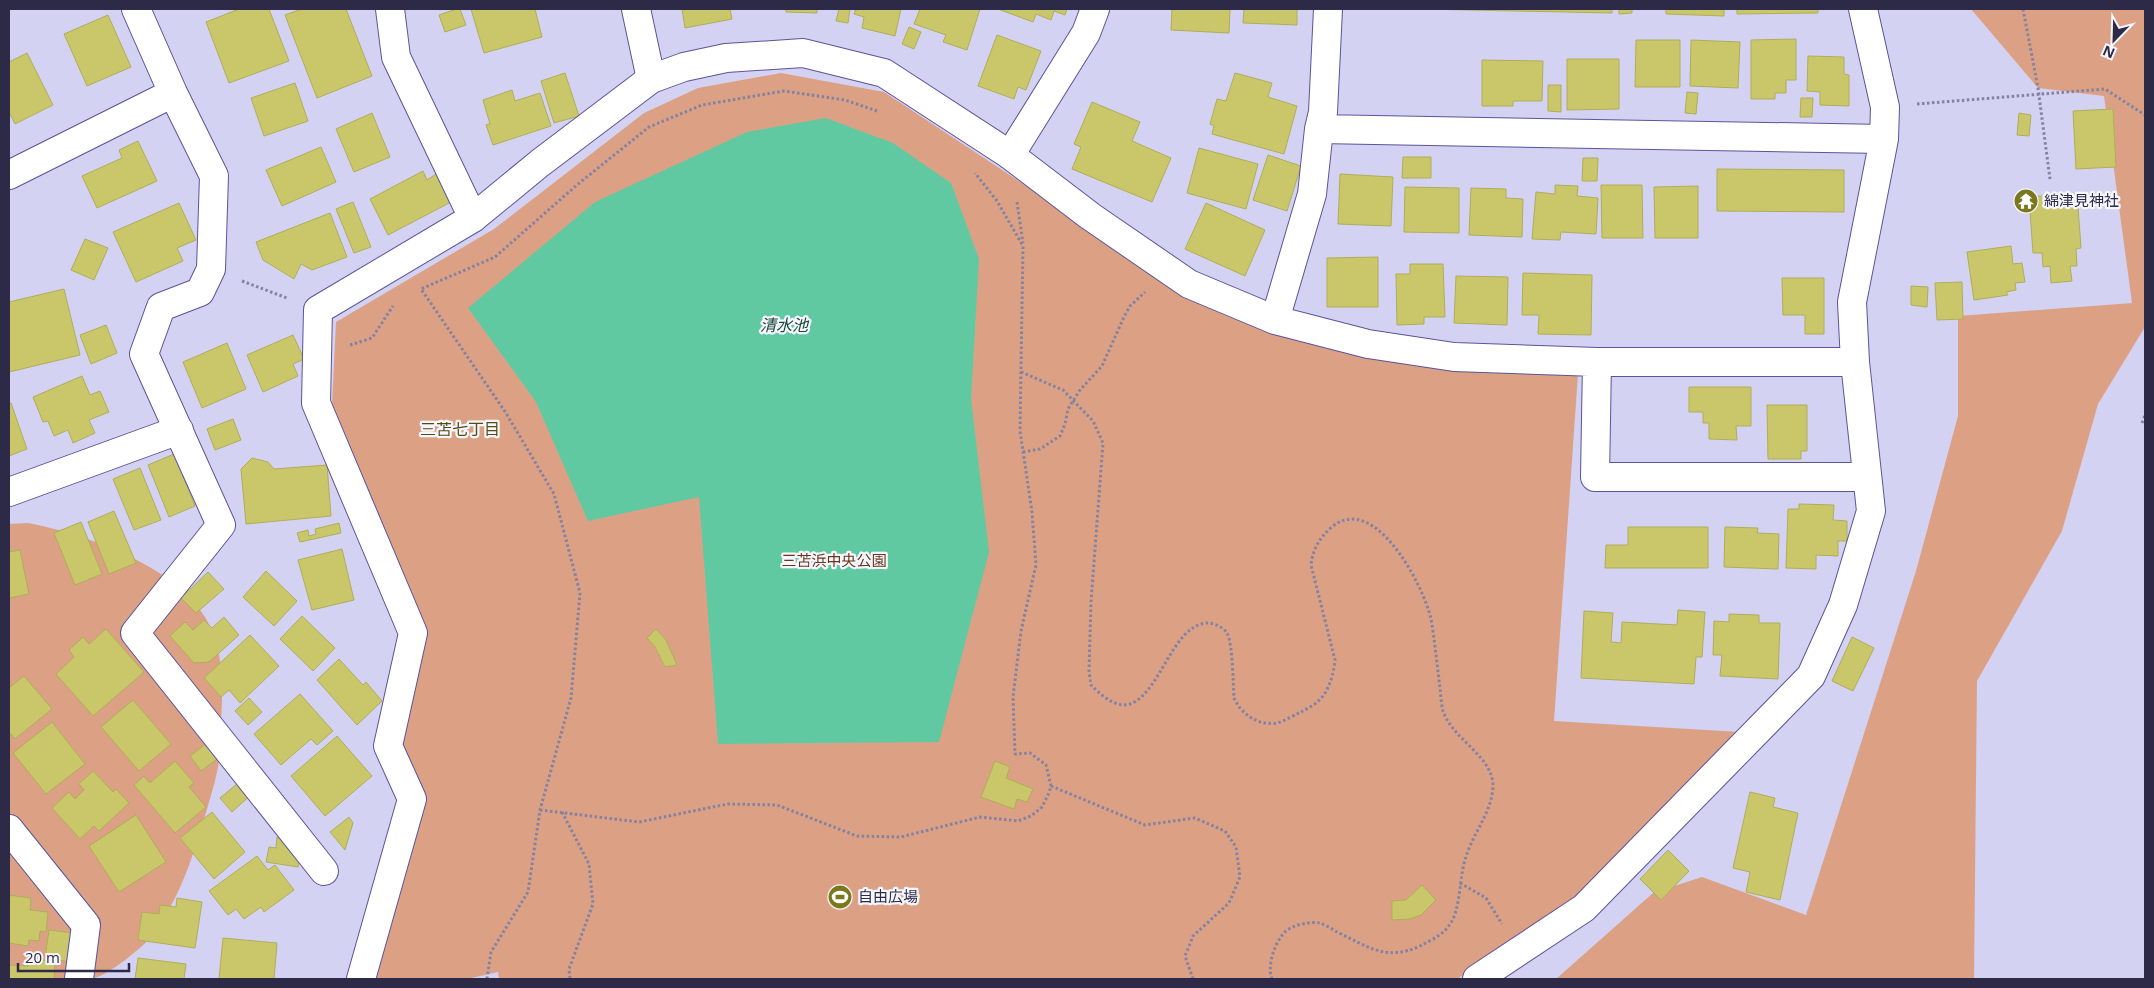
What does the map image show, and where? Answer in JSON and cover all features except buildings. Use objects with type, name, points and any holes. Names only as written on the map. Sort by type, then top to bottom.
[{"type":"street","points":[[136,9],[173,92],[214,176],[211,269],[200,292],[161,307],[144,354],[221,524],[135,633],[324,871]]},
{"type":"street","points":[[390,9],[396,57],[473,218]]},
{"type":"street","points":[[636,9],[651,79]]},
{"type":"street","points":[[1010,155],[1086,33],[1096,9]]},
{"type":"street","points":[[1274,320],[1312,194],[1319,129],[1323,112],[1328,9]]},
{"type":"street","points":[[1477,979],[1584,908],[1811,676],[1843,605],[1871,511],[1855,362],[1852,302],[1884,139],[1885,107],[1863,9]]},
{"type":"street","points":[[361,979],[412,799],[388,746],[413,633],[316,403],[318,310],[473,218],[540,163],[651,79],[684,67],[726,58],[803,53],[884,73],[1010,155],[1090,216],[1188,284],[1274,320],[1368,344],[1454,357],[1597,362],[1855,362]]},
{"type":"street","points":[[9,175],[173,92]]},
{"type":"street","points":[[1319,129],[1884,139]]},
{"type":"street","points":[[1597,362],[1596,477],[1866,477]]},
{"type":"street","points":[[9,492],[178,430]]},
{"type":"street","points":[[9,829],[86,925],[79,979]]},
{"type":"path","points":[[2023,9],[2038,93],[2050,179]]},
{"type":"path","points":[[1885,107],[2105,89],[2145,115]]},
{"type":"path","points":[[414,294],[495,257],[578,184],[649,127],[702,105],[784,91],[845,100],[882,112]]},
{"type":"path","points":[[540,810],[640,822],[728,804],[777,804],[857,836],[901,837],[980,817],[1018,821],[1031,816],[1042,808],[1051,786],[1046,765],[1030,753],[1015,754],[1013,697],[1021,631],[1036,565],[1032,512],[1020,431],[1023,246],[997,201],[973,171]]},
{"type":"path","points":[[1023,452],[1040,449],[1060,436],[1065,424],[1066,414],[1080,390],[1102,366],[1118,328],[1130,306],[1153,284],[1163,267]]},
{"type":"path","points":[[211,269],[318,310]]},
{"type":"path","points":[[421,290],[506,413],[554,494],[580,593],[571,698],[540,810],[528,892],[490,952],[487,979]]},
{"type":"path","points":[[317,347],[342,347],[372,338],[388,316],[392,307],[399,303]]},
{"type":"path","points":[[1021,372],[1064,390],[1093,421],[1103,443],[1090,602],[1089,671],[1091,685],[1109,700],[1120,705],[1131,704],[1151,686],[1176,646],[1191,629],[1208,623],[1222,627],[1229,638],[1234,698],[1245,715],[1262,722],[1277,723],[1314,705],[1325,693],[1334,670],[1335,660],[1311,565],[1313,553],[1319,541],[1329,530],[1345,520],[1367,523],[1378,528],[1402,556],[1426,602],[1443,710],[1456,734],[1478,754],[1491,774],[1493,784],[1489,808],[1468,851],[1460,883],[1458,904],[1449,927],[1434,939],[1398,953],[1382,953],[1319,923],[1299,924],[1284,933],[1275,949],[1268,970],[1272,979]]},
{"type":"path","points":[[2142,423],[2145,416]]},
{"type":"path","points":[[1051,786],[1145,825],[1194,818],[1225,831],[1236,847],[1240,877],[1229,903],[1193,936],[1185,956],[1193,979]]},
{"type":"path","points":[[562,812],[589,864],[593,904],[569,969],[570,979]]},
{"type":"path","points":[[1460,883],[1486,898],[1520,952]]},
{"type":"green space","points":[[1971,9],[2145,9],[2145,327],[2098,404],[2062,531],[1977,681],[1974,978],[1556,979],[1653,893],[1702,877],[1806,915],[1916,571],[1958,416],[1958,316],[2132,303],[2104,96],[2038,88]]},
{"type":"green space","name":"三苫浜中央公園","points":[[781,73],[884,92],[1196,298],[1306,343],[1446,368],[1578,374],[1554,721],[1740,732],[1577,900],[1457,979],[499,979],[498,972],[467,979],[365,979],[421,800],[397,760],[424,643],[332,406],[336,322],[494,229],[644,113],[698,88]]},
{"type":"green space","points":[[28,523],[75,535],[100,544],[150,567],[172,582],[191,598],[205,617],[217,645],[222,674],[218,767],[205,816],[182,883],[170,908],[145,943],[128,958],[104,974],[81,980],[69,981],[43,978],[9,967],[9,524]]},
{"type":"water","name":"清水池","points":[[826,118],[893,143],[951,183],[979,259],[971,399],[989,552],[939,742],[718,744],[699,497],[588,521],[536,402],[468,308],[595,202],[747,132]]},
{"type":"place","name":"綿津見神社","points":[[2026,201]]},
{"type":"place","name":"自由広場","points":[[840,897]]},
{"type":"district","name":"三苫七丁目","points":[[460,429]]}]
